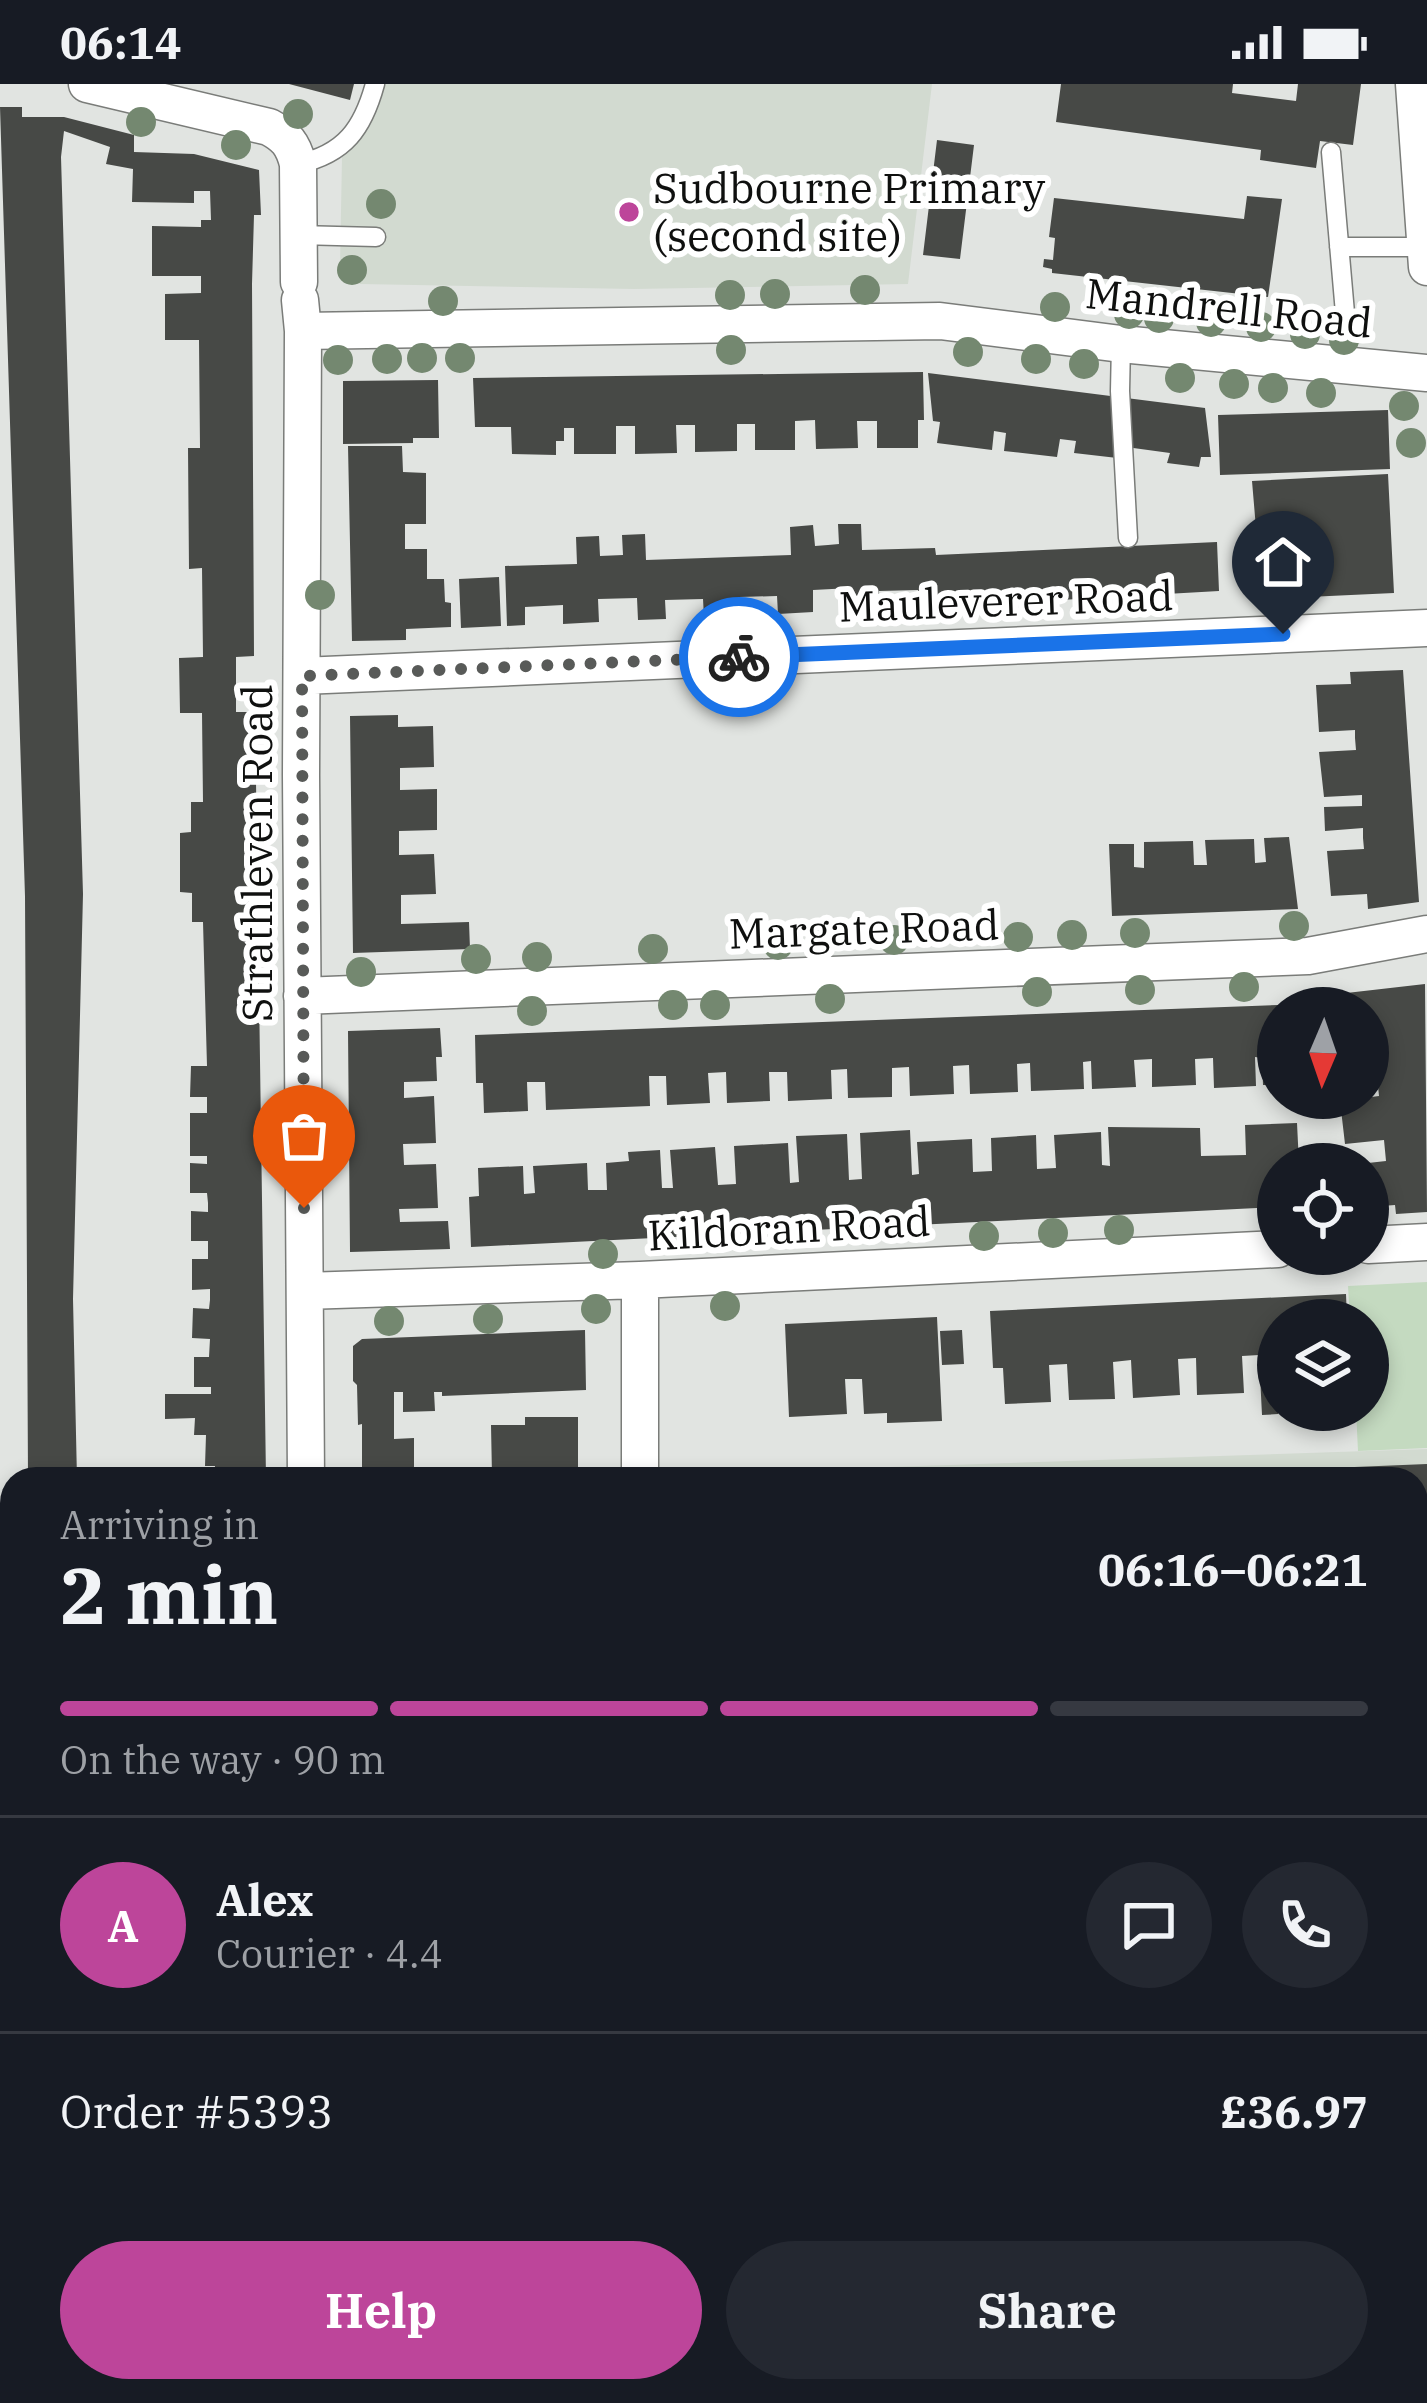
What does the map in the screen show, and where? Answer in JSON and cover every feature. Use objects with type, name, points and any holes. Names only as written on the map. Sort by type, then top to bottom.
[{"type":"street","points":[[87,84],[269,127],[284,135],[298,164]]},
{"type":"street","points":[[1414,84],[1427,267]]},
{"type":"street","name":"Strathleven Road","points":[[298,164],[306,1467]]},
{"type":"street","name":"Mandrell Road","points":[[301,304],[940,321],[1121,344],[1427,373]]},
{"type":"street","name":"Mauleverer Road","points":[[302,676],[1427,628]]},
{"type":"street","name":"Margate Road","points":[[302,996],[1307,956],[1427,934]]},
{"type":"street","points":[[1389,1244],[1427,1242]]},
{"type":"street","name":"Kildoran Road","points":[[305,1291],[1257,1250]]},
{"type":"street","points":[[640,1280],[640,1467]]},
{"type":"lane","points":[[298,164],[322,159],[352,138],[368,111],[376,84]]},
{"type":"lane","points":[[1331,152],[1345,314]]},
{"type":"lane","points":[[298,236],[376,237]]},
{"type":"lane","points":[[1339,247],[1426,247]]},
{"type":"lane","points":[[1121,344],[1128,538]]},
{"type":"shaded area","name":"Sudbourne Primary (second site)","points":[[384,84],[932,84],[908,284],[634,289],[360,284],[340,267],[342,157],[374,116]]},
{"type":"shaded area","points":[[1427,1449],[1427,1467],[887,1467]]},
{"type":"green space","points":[[1427,1282],[1427,1448],[1358,1451],[1357,1431],[1389,1431],[1389,1299],[1349,1299],[1348,1286]]},
{"type":"building","points":[[289,84],[354,84],[350,100]]},
{"type":"building","points":[[1061,84],[1233,84],[1232,93],[1296,101],[1298,84],[1361,84],[1353,145],[1320,141],[1316,168],[1260,160],[1261,150],[1056,122]]},
{"type":"building","points":[[0,107],[22,107],[22,117],[64,117],[134,135],[134,152],[194,154],[259,170],[261,215],[254,215],[252,284],[254,656],[236,657],[236,712],[255,712],[266,1467],[205,1466],[206,1435],[194,1435],[195,1418],[165,1419],[165,1394],[211,1394],[211,1387],[194,1387],[194,1357],[209,1357],[210,1339],[192,1338],[193,1308],[209,1309],[210,1300],[210,1289],[192,1290],[192,1259],[208,1259],[208,1241],[191,1241],[191,1211],[208,1212],[207,1193],[190,1193],[190,1163],[207,1164],[207,1156],[190,1156],[190,1113],[207,1113],[207,1097],[190,1097],[191,1066],[207,1066],[203,922],[192,922],[192,893],[180,892],[180,833],[191,832],[191,802],[203,802],[202,713],[180,713],[179,658],[203,657],[202,568],[189,569],[188,448],[200,448],[199,340],[165,340],[165,294],[201,293],[201,276],[152,276],[152,226],[201,227],[201,220],[211,220],[210,191],[194,191],[194,203],[132,202],[133,169],[106,164],[110,147],[64,131],[61,157],[83,894],[73,1299],[77,1467],[28,1467],[25,896]]},
{"type":"building","points":[[937,140],[974,145],[960,259],[923,255]]},
{"type":"building","points":[[1247,196],[1282,199],[1268,297],[1052,273],[1043,267],[1044,259],[1053,260],[1055,238],[1049,237],[1054,198],[1244,219]]},
{"type":"building","points":[[923,372],[924,420],[918,420],[918,448],[877,448],[877,421],[857,421],[858,448],[816,449],[815,420],[795,421],[795,450],[755,450],[755,424],[737,424],[737,451],[695,452],[695,425],[676,425],[677,453],[635,454],[635,426],[616,426],[616,454],[574,454],[574,428],[564,428],[564,441],[556,441],[556,455],[512,454],[511,427],[475,427],[473,378]]},
{"type":"building","points":[[928,373],[1205,408],[1211,457],[1201,457],[1199,467],[1167,463],[1170,453],[1126,447],[1126,459],[1074,453],[1076,441],[1060,439],[1057,457],[1004,451],[1006,433],[994,431],[992,450],[937,443],[940,422],[933,421]]},
{"type":"building","points":[[438,380],[439,438],[343,444],[343,381]]},
{"type":"building","points":[[1388,410],[1390,469],[1220,475],[1218,415]]},
{"type":"building","points":[[348,446],[402,446],[403,472],[426,473],[426,524],[405,524],[405,549],[427,549],[427,579],[444,579],[451,627],[406,629],[406,640],[352,641]]},
{"type":"building","points":[[1388,474],[1394,593],[1262,599],[1252,481]]},
{"type":"building","points":[[838,524],[861,524],[862,550],[935,548],[936,555],[1217,542],[1219,591],[919,608],[918,590],[879,591],[880,609],[852,610],[851,588],[813,590],[813,612],[778,614],[777,596],[739,597],[740,615],[704,617],[703,599],[665,600],[666,619],[638,620],[637,598],[598,599],[599,622],[563,624],[563,605],[525,607],[525,625],[507,626],[505,566],[577,564],[576,537],[599,536],[600,556],[623,555],[622,535],[645,534],[646,560],[791,555],[790,527],[813,525],[815,546],[839,544]]},
{"type":"building","points":[[499,577],[501,626],[461,628],[459,579]]},
{"type":"building","points":[[1403,670],[1419,902],[1368,909],[1367,894],[1331,896],[1327,851],[1364,849],[1363,828],[1325,831],[1324,807],[1362,806],[1362,795],[1324,797],[1319,752],[1356,750],[1355,730],[1319,732],[1316,685],[1351,684],[1350,672]]},
{"type":"building","points":[[398,715],[398,727],[433,726],[434,767],[400,768],[400,790],[437,789],[437,830],[399,831],[399,855],[434,854],[436,894],[401,895],[401,924],[469,922],[470,949],[353,953],[350,716]]},
{"type":"building","points":[[1289,837],[1298,909],[1112,916],[1109,844],[1134,844],[1134,867],[1144,868],[1144,842],[1193,841],[1194,865],[1207,865],[1205,840],[1254,839],[1255,863],[1266,862],[1264,838]]},
{"type":"building","points":[[1425,984],[1427,1212],[1396,1214],[1395,1205],[1389,1205],[1389,1143],[1345,1143],[1342,1119],[1389,1119],[1389,988]]},
{"type":"building","points":[[1257,1006],[1256,1086],[1214,1088],[1213,1058],[1195,1059],[1196,1085],[1152,1087],[1152,1059],[1134,1060],[1136,1087],[1092,1089],[1091,1061],[1083,1062],[1084,1089],[1031,1091],[1030,1063],[1017,1064],[1018,1092],[970,1094],[969,1065],[953,1066],[954,1094],[910,1096],[909,1067],[892,1068],[892,1097],[848,1098],[847,1069],[831,1070],[832,1099],[788,1101],[787,1072],[769,1072],[770,1101],[727,1103],[726,1072],[708,1073],[710,1103],[667,1105],[666,1076],[649,1076],[650,1106],[546,1110],[545,1082],[527,1082],[528,1111],[484,1113],[483,1083],[476,1083],[475,1035]]},
{"type":"building","points":[[440,1028],[442,1057],[436,1057],[437,1081],[404,1082],[404,1098],[434,1096],[436,1143],[403,1144],[404,1165],[436,1164],[438,1208],[399,1209],[400,1222],[448,1221],[450,1249],[350,1252],[348,1031]]},
{"type":"building","points":[[1297,1123],[1298,1143],[1257,1143],[1257,1208],[471,1247],[469,1197],[479,1196],[478,1168],[523,1166],[524,1194],[535,1193],[533,1166],[587,1163],[588,1190],[607,1190],[606,1163],[629,1161],[628,1152],[660,1150],[662,1188],[673,1188],[670,1150],[715,1147],[718,1185],[736,1184],[734,1146],[788,1143],[790,1183],[799,1182],[796,1136],[847,1134],[849,1180],[862,1179],[860,1133],[910,1130],[912,1175],[919,1174],[917,1142],[972,1139],[973,1172],[992,1171],[991,1138],[1036,1135],[1037,1169],[1056,1168],[1054,1135],[1101,1132],[1102,1165],[1110,1166],[1108,1127],[1200,1128],[1201,1156],[1246,1155],[1245,1125]]},
{"type":"building","points":[[1346,1294],[1346,1299],[1257,1299],[1257,1355],[1242,1356],[1244,1393],[1197,1395],[1196,1358],[1178,1359],[1180,1395],[1133,1398],[1131,1360],[1113,1362],[1115,1399],[1069,1400],[1067,1364],[1049,1365],[1051,1402],[1005,1404],[1003,1368],[993,1368],[990,1311]]},
{"type":"building","points":[[937,1317],[942,1421],[887,1423],[887,1413],[864,1414],[862,1379],[845,1379],[847,1414],[789,1417],[785,1324]]},
{"type":"building","points":[[585,1330],[586,1390],[442,1396],[434,1392],[435,1411],[403,1412],[403,1392],[394,1392],[394,1439],[414,1438],[414,1467],[362,1467],[353,1346],[362,1339]]},
{"type":"building","points":[[962,1330],[964,1364],[942,1365],[940,1331]]},
{"type":"building","points":[[525,1417],[578,1417],[578,1467],[492,1467],[491,1425],[525,1425]]},
{"type":"building","points":[[1427,1464],[1427,1467],[1355,1467]]},
{"type":"way so far","points":[[304,1208],[302,676],[739,657]]},
{"type":"place","name":"Sudbourne Primary (second site)","points":[[629,212]]},
{"type":"route","points":[[739,657],[1283,634]]}]
